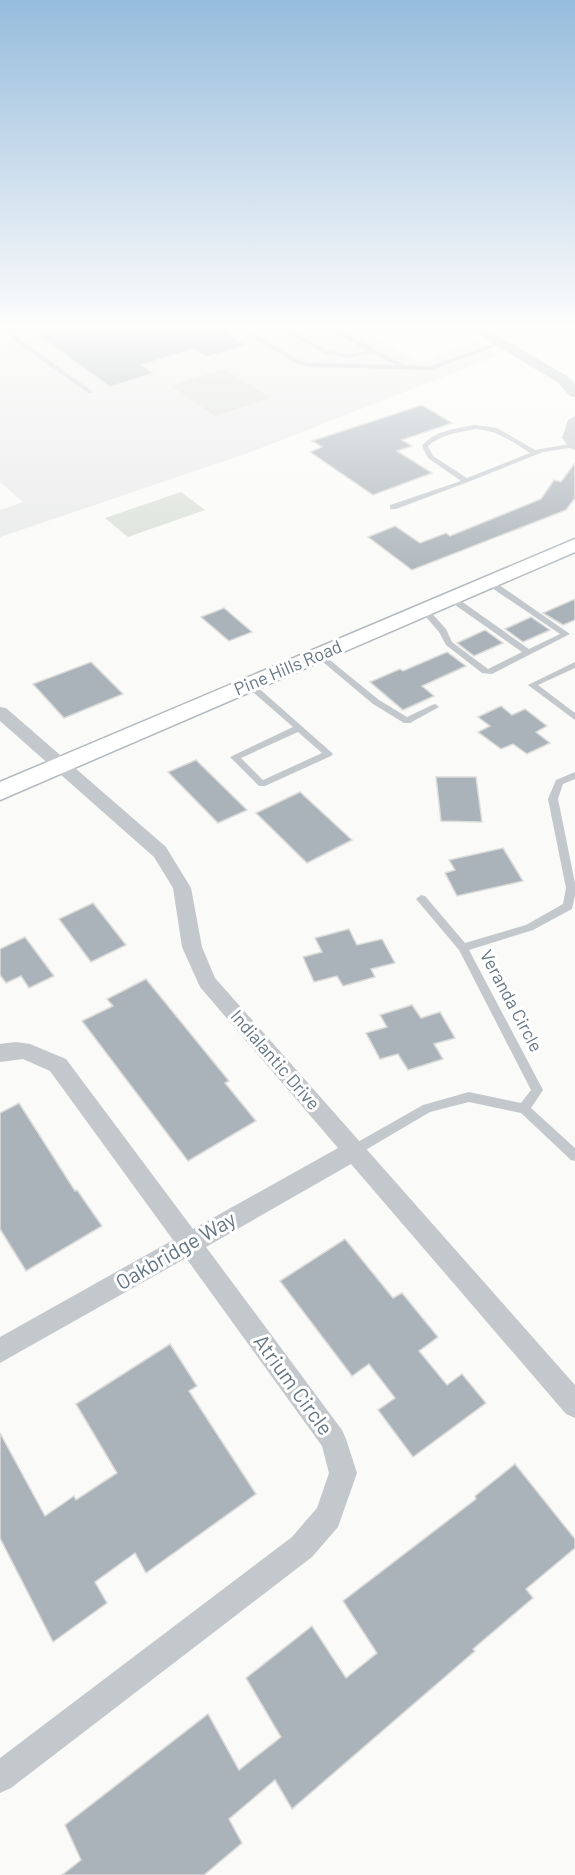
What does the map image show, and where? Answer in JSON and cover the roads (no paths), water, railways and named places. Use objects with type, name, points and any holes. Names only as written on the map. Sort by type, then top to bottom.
[{"type":"main road","name":"Pine Hills Road","points":[[0,792],[575,545]]},
{"type":"street","points":[[575,420],[570,438],[575,445]]},
{"type":"street","name":"Indialantic Drive","points":[[0,711],[160,852],[182,888],[192,947],[207,982],[575,1405]]},
{"type":"street","name":"Atrium Circle","points":[[0,1053],[9,1050],[38,1053],[58,1065],[333,1439],[343,1473],[328,1517],[302,1547],[0,1777]]},
{"type":"street","name":"Oakbridge Way","points":[[0,1352],[353,1151]]},
{"type":"lane","points":[[465,481],[430,457],[425,446],[429,441],[464,428],[479,426],[495,429],[535,453]]},
{"type":"lane","points":[[393,507],[535,453],[575,445]]},
{"type":"lane","points":[[424,610],[443,631],[448,643],[489,672],[566,634],[489,582]]},
{"type":"lane","points":[[451,598],[529,653]]},
{"type":"lane","points":[[320,655],[376,702],[407,721],[435,707]]},
{"type":"lane","points":[[575,665],[532,685],[575,717]]},
{"type":"lane","points":[[250,685],[328,754],[262,784],[235,757],[299,729]]},
{"type":"lane","name":"Veranda Circle","points":[[524,1109],[537,1090],[463,948],[521,933],[545,922],[568,906],[571,888],[553,799],[559,782],[575,775]]},
{"type":"lane","points":[[421,899],[463,948]]},
{"type":"lane","points":[[353,1151],[427,1108],[468,1097],[524,1109],[575,1156]]}]
